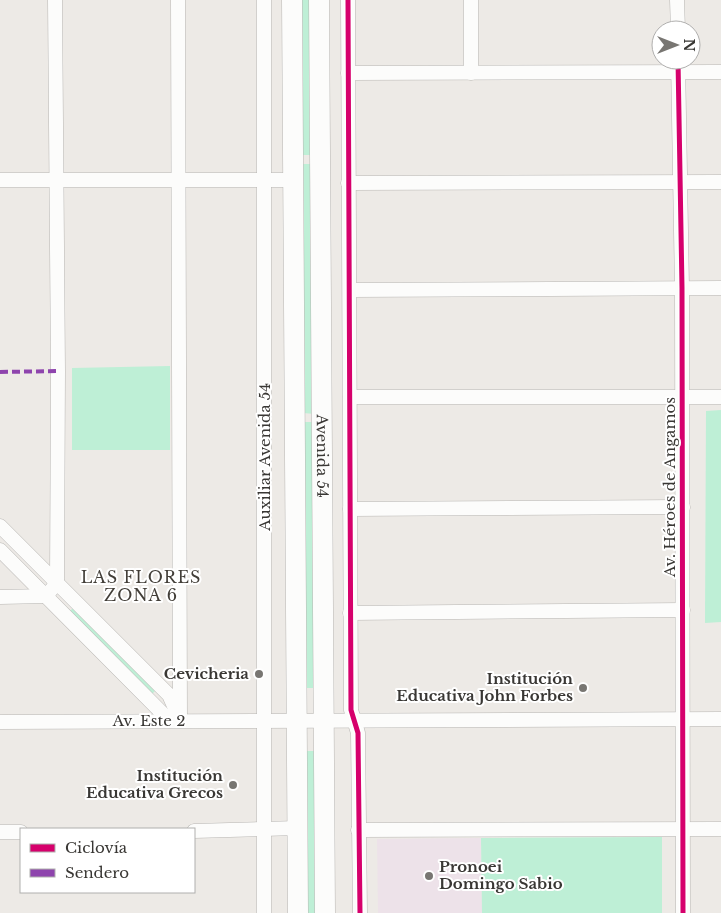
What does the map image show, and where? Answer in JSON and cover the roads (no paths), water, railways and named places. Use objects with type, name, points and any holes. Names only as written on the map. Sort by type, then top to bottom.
[{"type":"main road","name":"Avenida 54","points":[[292,0],[298,913]]},
{"type":"main road","name":"Avenida 54","points":[[320,0],[325,913]]},
{"type":"street","points":[[0,597],[46,596],[57,584],[55,0]]},
{"type":"street","points":[[175,721],[180,180],[178,0]]},
{"type":"street","name":"Auxiliar Avenida 54","points":[[264,0],[266,721],[264,913]]},
{"type":"street","points":[[348,0],[351,710],[358,733],[360,913]]},
{"type":"street","points":[[471,0],[471,73]]},
{"type":"street","points":[[677,0],[678,20]]},
{"type":"street","points":[[348,73],[471,73],[651,67]]},
{"type":"street","points":[[701,69],[721,72]]},
{"type":"street","name":"Av. Héroes de Angamos","points":[[678,70],[682,288],[683,913]]},
{"type":"street","points":[[0,180],[293,180]]},
{"type":"street","points":[[348,183],[721,182]]},
{"type":"street","points":[[350,290],[721,288]]},
{"type":"street","points":[[350,397],[721,397]]},
{"type":"street","points":[[350,509],[683,507]]},
{"type":"street","points":[[0,526],[169,695],[175,721]]},
{"type":"street","points":[[0,550],[175,721]]},
{"type":"street","points":[[350,613],[683,610]]},
{"type":"street","name":"Av. Este 2","points":[[0,722],[721,719]]},
{"type":"street","points":[[195,831],[265,831],[298,828]]},
{"type":"street","points":[[358,830],[721,829]]},
{"type":"street","points":[[0,832],[20,832]]},
{"type":"place","name":"Cevicheria","points":[[259,674]]},
{"type":"place","name":"Institución Educativa John Forbes","points":[[583,688]]},
{"type":"place","name":"Institución Educativa Grecos","points":[[233,785]]},
{"type":"place","name":"Pronoei Domingo Sabio","points":[[429,876]]},
{"type":"district","name":"LAS FLORES ZONA 6","points":[[141,586]]}]
